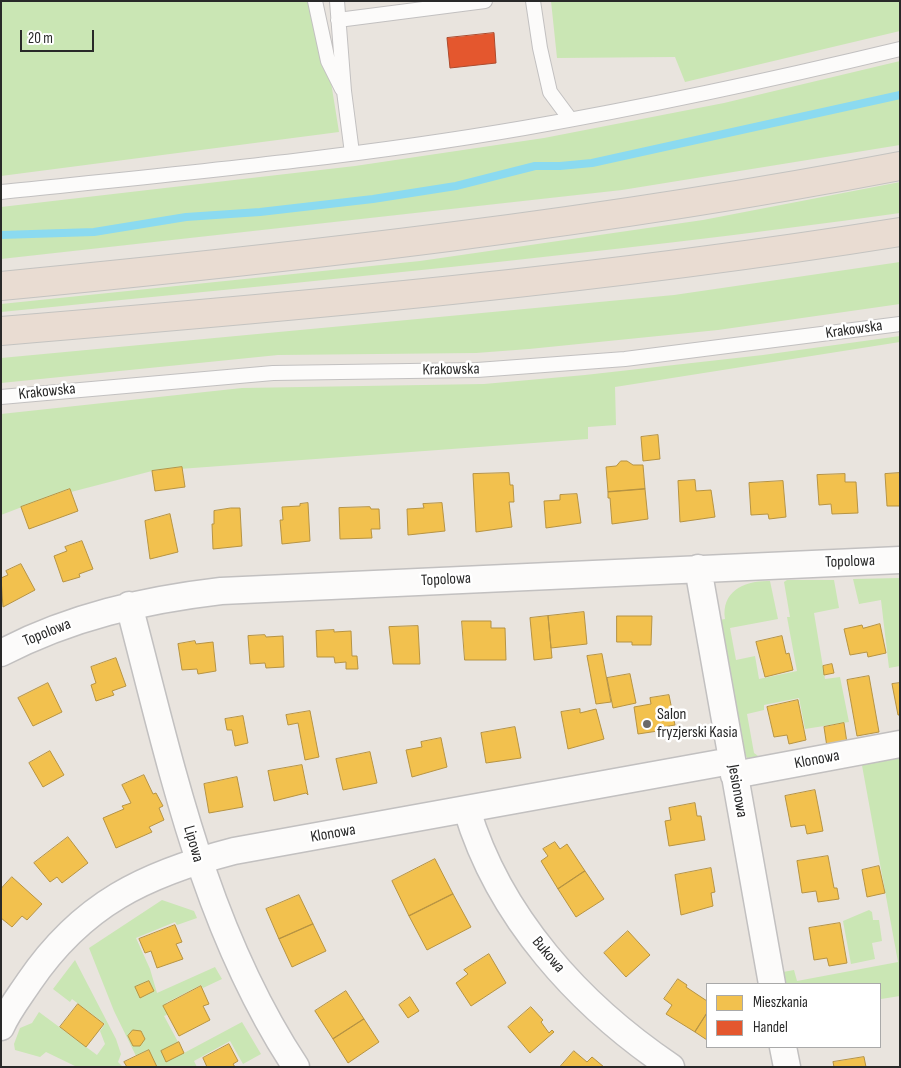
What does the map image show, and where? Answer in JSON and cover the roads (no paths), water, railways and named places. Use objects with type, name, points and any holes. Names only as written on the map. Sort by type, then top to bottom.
[{"type":"highway","points":[[1,286],[300,255],[502,230],[698,202],[900,166]]},
{"type":"highway","points":[[1,331],[302,305],[520,282],[684,263],[900,232]]},
{"type":"street","name":"Topolowa","points":[[1,653],[26,640],[129,605],[168,597],[220,591],[900,560]]},
{"type":"street","name":"Jesionowa","points":[[698,568],[732,768],[772,983]]},
{"type":"street","name":"Lipowa","points":[[129,605],[197,860],[230,945],[271,1029],[296,1067]]},
{"type":"street","name":"Klonowa","points":[[1,1027],[8,1012],[40,965],[72,929],[109,900],[148,878],[197,860],[234,851],[467,810],[732,768],[900,744]]},
{"type":"street","name":"Bukowa","points":[[467,810],[481,850],[498,884],[521,922],[543,951],[578,991],[609,1020],[640,1046],[670,1067]]},
{"type":"street","points":[[784,1048],[787,1067]]},
{"type":"lane","points":[[315,1],[328,61],[344,91]]},
{"type":"lane","points":[[337,1],[344,91],[352,153]]},
{"type":"lane","points":[[534,1],[540,48],[550,92],[570,119]]},
{"type":"lane","points":[[338,20],[481,2]]},
{"type":"lane","points":[[1,192],[352,153],[570,119],[730,89],[900,49]]},
{"type":"lane","name":"Krakowska","points":[[1,397],[273,373],[477,370],[616,360],[900,324]]},
{"type":"waterway","points":[[1,235],[94,232],[186,217],[260,212],[373,199],[456,186],[535,166],[592,163],[900,95]]},
{"type":"place","name":"Salon fryzjerski Kasia","points":[[647,724]]}]
